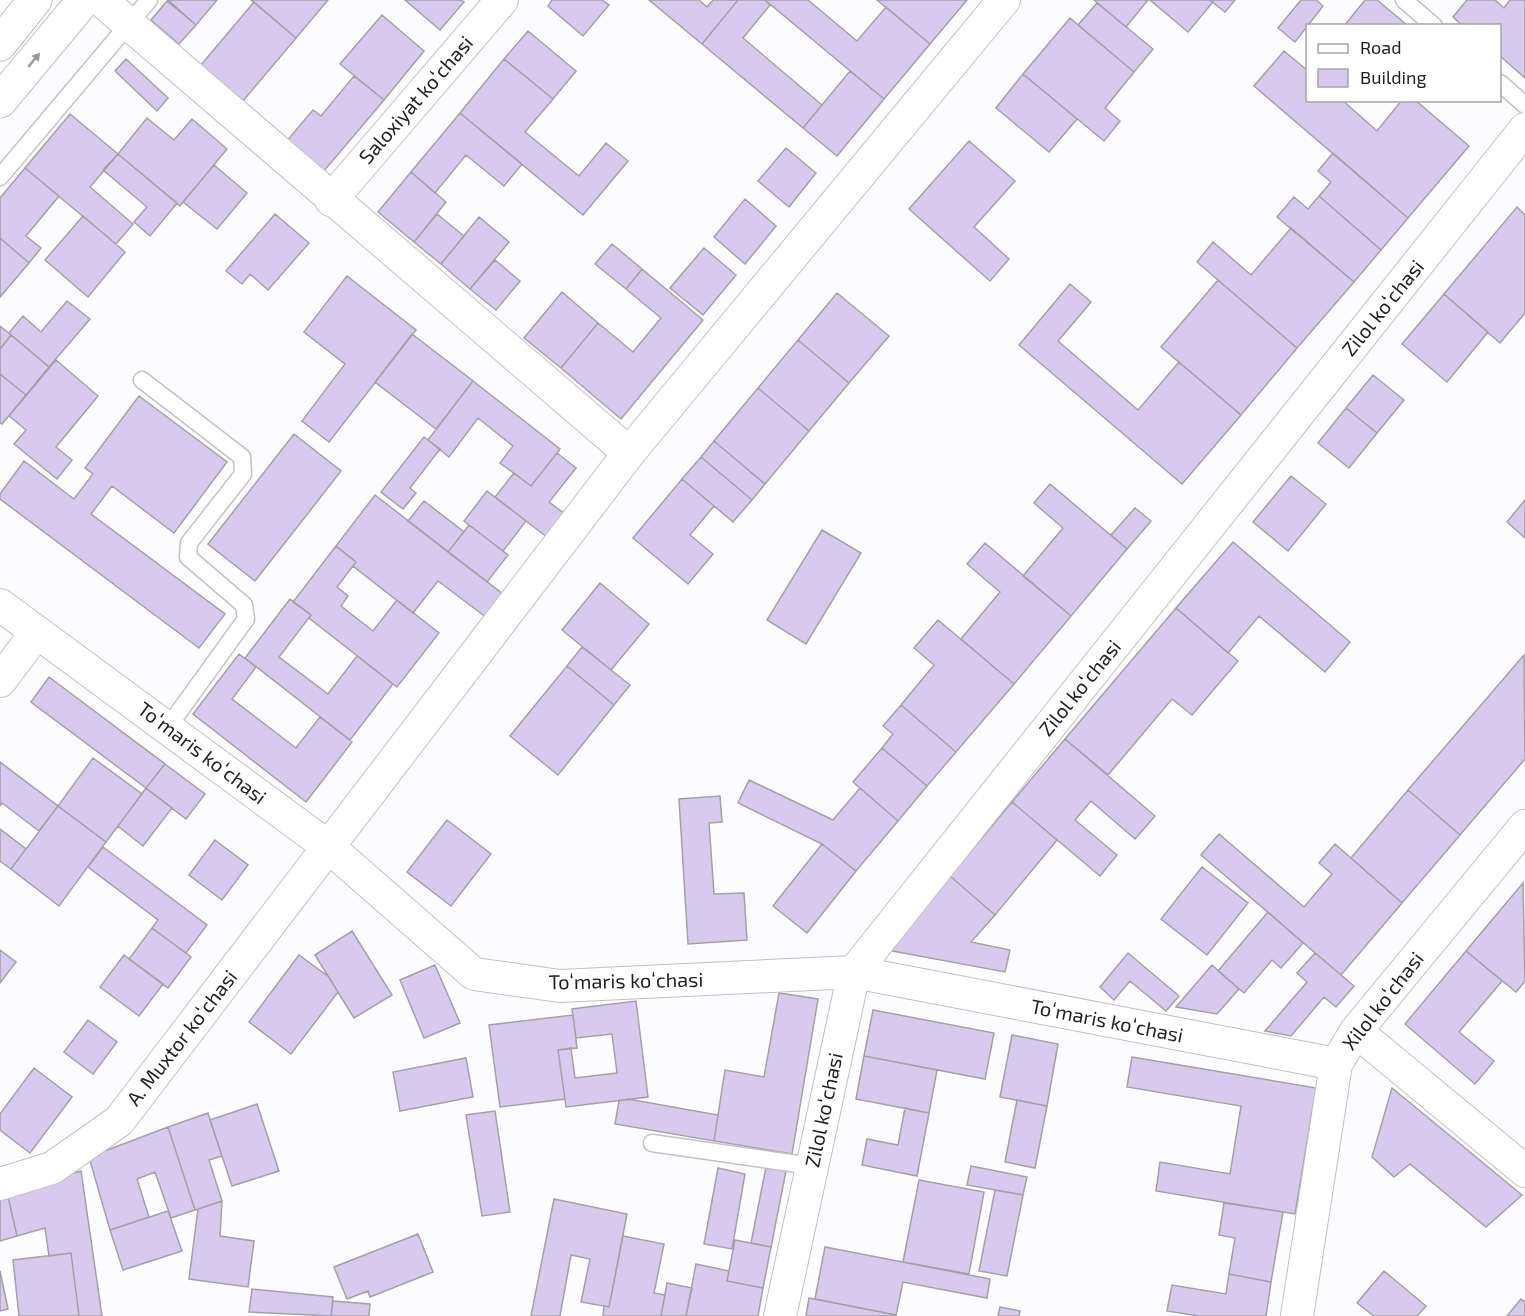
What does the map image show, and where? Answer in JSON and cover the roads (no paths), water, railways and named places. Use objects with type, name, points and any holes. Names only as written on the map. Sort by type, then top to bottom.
[{"type":"main road","points":[[0,44],[35,0]]},
{"type":"main road","points":[[0,101],[77,9]]},
{"type":"street","points":[[101,0],[331,200],[629,453]]},
{"type":"street","name":"Saloxiyat koʻchasi","points":[[331,200],[502,0]]},
{"type":"street","name":"A. Muxtor koʻchasi","points":[[0,1184],[52,1168],[119,1121],[330,848],[629,453],[1004,0]]},
{"type":"street","name":"Zilol koʻchasi","points":[[780,1316],[854,972],[1525,129]]},
{"type":"street","name":"Toʻmaris koʻchasi","points":[[0,605],[330,848],[474,974],[560,986],[854,972],[1336,1064]]},
{"type":"street","points":[[0,681],[37,632]]},
{"type":"street","name":"Xilol koʻchasi","points":[[1298,1316],[1336,1064],[1356,1031],[1525,826]]},
{"type":"street","points":[[1356,1031],[1525,1171]]},
{"type":"lane","points":[[0,177],[149,0]]},
{"type":"lane","points":[[1404,0],[1432,24]]},
{"type":"lane","points":[[1501,84],[1525,105]]},
{"type":"lane","points":[[142,380],[242,457],[243,474],[189,543],[188,557],[244,605],[246,620],[168,727]]},
{"type":"lane","points":[[652,1143],[812,1166]]}]
